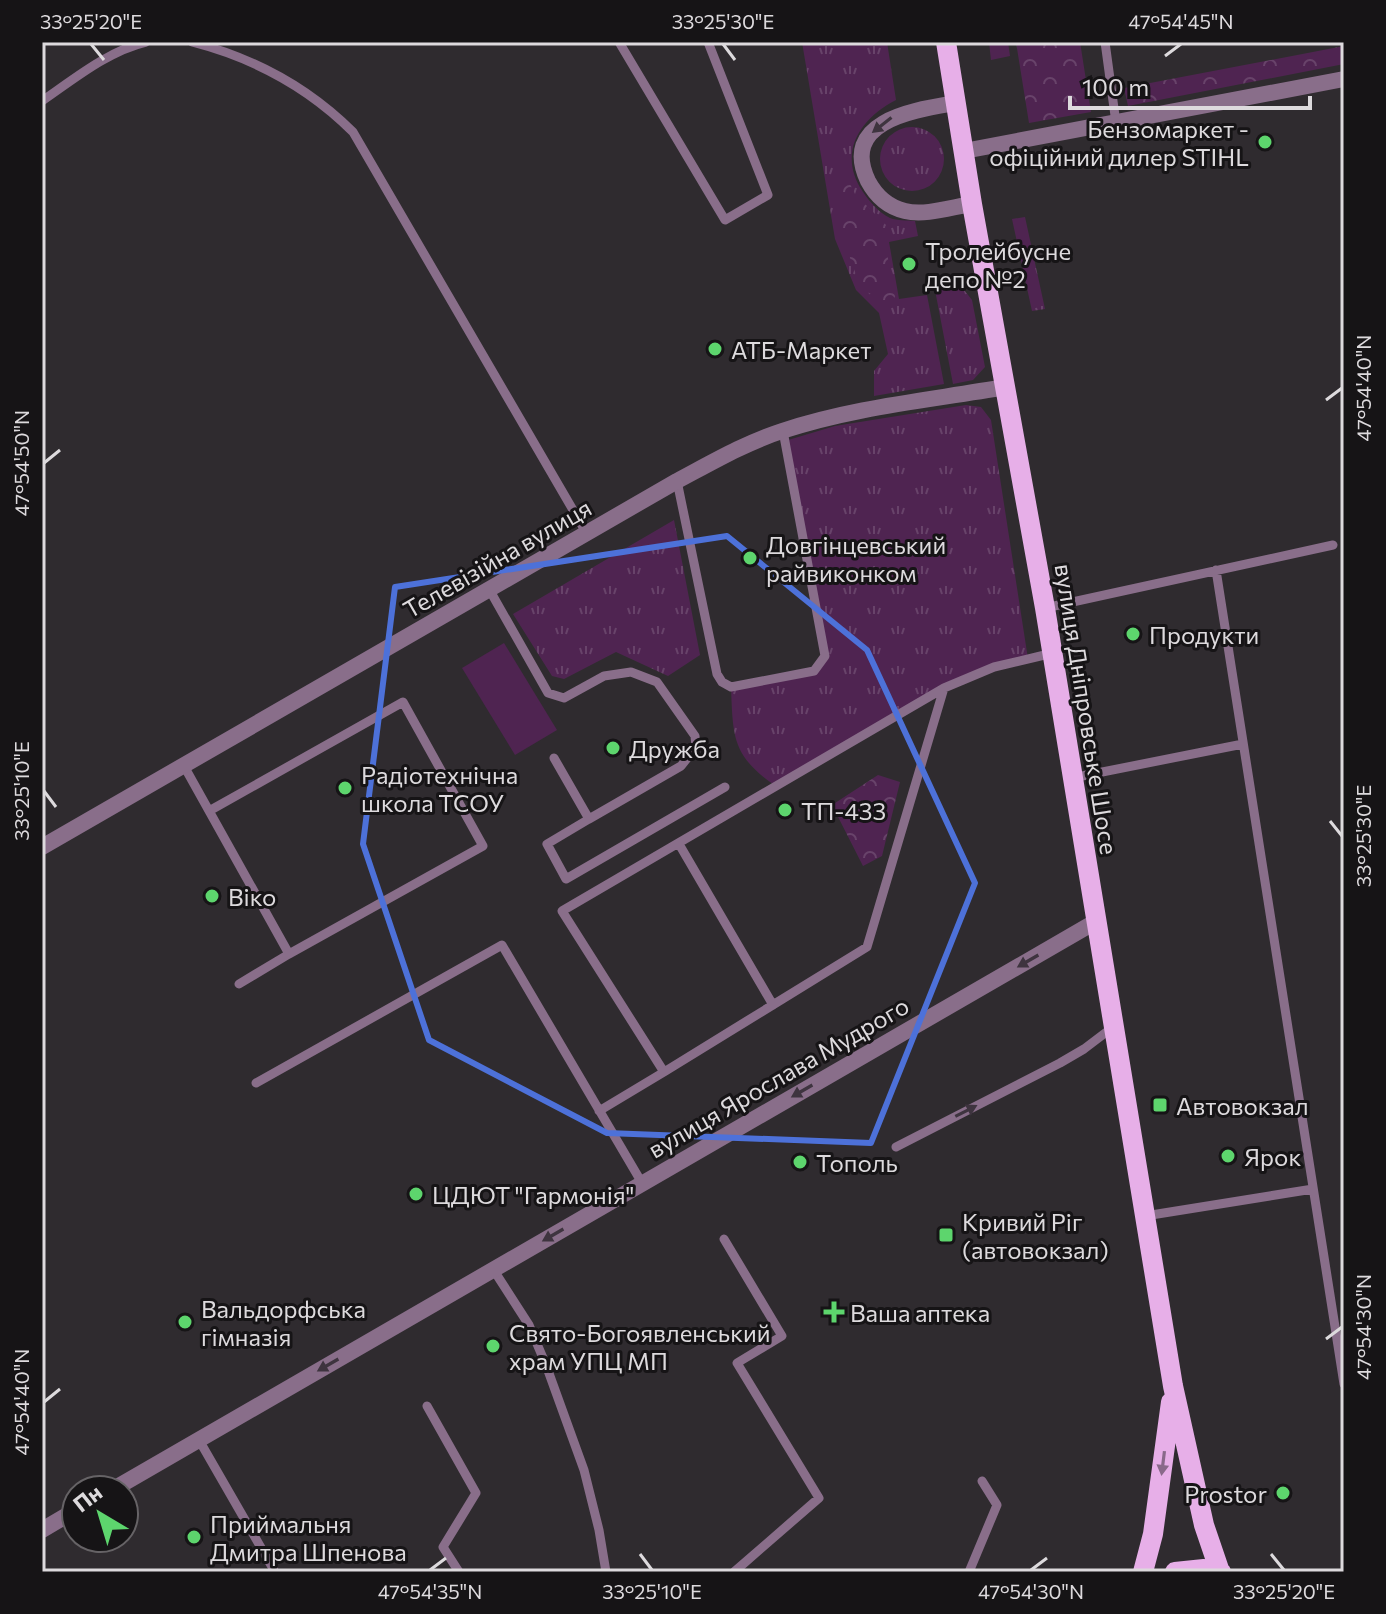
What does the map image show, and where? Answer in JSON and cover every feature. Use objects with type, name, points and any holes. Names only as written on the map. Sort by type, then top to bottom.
[{"type":"main road","name":"вулиця Дніпровське Шосе","points":[[946,42],[1053,653],[1173,1386]]},
{"type":"main road","points":[[1173,1386],[1204,1525],[1221,1572],[1204,1569],[1175,1572]]},
{"type":"main road","points":[[1143,1572],[1153,1534],[1173,1386]]},
{"type":"street","points":[[964,151],[1344,79]]},
{"type":"street","points":[[956,103],[891,117],[866,140],[862,162],[879,197],[895,208],[915,213],[972,204]]},
{"type":"street","name":"Телевізійна вулиця","points":[[42,847],[677,481],[750,443],[833,417],[1005,387]]},
{"type":"street","name":"вулиця Ярослава Мудрого","points":[[140,1474],[1095,922]]},
{"type":"street","points":[[42,1530],[60,1519]]},
{"type":"lane","points":[[42,101],[86,70],[133,45],[146,42]]},
{"type":"lane","points":[[192,42],[224,50],[279,75],[328,106],[353,132],[587,534]]},
{"type":"lane","points":[[619,42],[725,220],[768,195],[708,42]]},
{"type":"lane","points":[[1105,42],[1116,123]]},
{"type":"lane","points":[[677,481],[717,674],[722,682],[731,687],[814,671],[825,656],[783,431]]},
{"type":"lane","points":[[1045,608],[1333,545]]},
{"type":"lane","points":[[1216,570],[1344,1384]]},
{"type":"lane","points":[[489,589],[548,693],[564,698],[604,676],[631,672],[657,682],[695,736],[696,747],[681,766],[547,844],[566,879],[725,787]]},
{"type":"lane","points":[[664,1072],[562,911],[944,688],[994,667],[1053,653]]},
{"type":"lane","points":[[599,1111],[867,947],[944,688]]},
{"type":"lane","points":[[209,811],[403,702],[483,846],[239,984]]},
{"type":"lane","points":[[1072,778],[1243,744]]},
{"type":"lane","points":[[554,758],[589,819]]},
{"type":"lane","points":[[184,766],[289,954]]},
{"type":"lane","points":[[679,844],[773,1005]]},
{"type":"lane","points":[[256,1083],[502,945],[642,1183]]},
{"type":"lane","points":[[896,1147],[1060,1063],[1113,1027]]},
{"type":"lane","points":[[1145,1216],[1313,1189]]},
{"type":"lane","points":[[724,1239],[782,1336],[737,1363],[819,1498],[734,1572]]},
{"type":"lane","points":[[493,1269],[529,1325],[546,1365],[584,1470],[606,1572]]},
{"type":"lane","points":[[427,1406],[476,1493],[443,1547],[459,1572]]},
{"type":"lane","points":[[199,1440],[275,1572]]},
{"type":"lane","points":[[969,1572],[997,1505],[982,1481]]},
{"type":"highlighted area","points":[[727,536],[867,650],[975,883],[871,1143],[607,1133],[429,1040],[363,844],[395,587]]},
{"type":"green space","points":[[802,42],[887,42],[896,100],[862,127],[852,151],[852,164],[855,178],[878,210],[893,219],[915,221],[918,236],[889,242],[899,299],[927,295],[944,384],[874,396],[874,371],[888,354],[879,313],[856,290],[835,239]]},
{"type":"green space","points":[[989,42],[1008,42],[1010,56],[991,60]]},
{"type":"green space","points":[[1016,42],[1080,42],[1091,112],[1029,123]]},
{"type":"green space","points":[[1344,46],[1344,64],[1128,106],[1124,88]]},
{"type":"green space","points":[[912,127],[924,129],[935,136],[942,147],[942,171],[935,182],[924,189],[912,191],[900,189],[889,182],[882,171],[880,159],[882,147],[889,136],[900,129]]},
{"type":"green space","points":[[845,174],[855,194],[890,229],[885,242],[895,297],[889,303],[861,289],[840,229],[836,177]]},
{"type":"green space","points":[[1025,217],[1045,309],[1032,311],[1012,219]]},
{"type":"green space","points":[[961,286],[972,300],[985,367],[973,380],[953,384],[935,290]]},
{"type":"green space","points":[[966,405],[981,407],[991,420],[1028,659],[944,689],[777,787],[743,755],[735,733],[731,687],[814,671],[825,656],[785,441],[835,426]]},
{"type":"green space","points":[[674,520],[700,655],[668,676],[616,652],[564,679],[552,676],[513,614]]},
{"type":"green space","points":[[504,643],[557,730],[515,755],[462,668]]},
{"type":"green space","points":[[878,775],[900,782],[882,856],[863,866],[832,805]]},
{"type":"place","name":"Бензомаркет - офіційний дилер STIHL","points":[[1265,142]]},
{"type":"place","name":"Тролейбусне депо №2","points":[[909,264]]},
{"type":"place","name":"АТБ-Маркет","points":[[715,349]]},
{"type":"place","name":"Довгінцевський райвиконком","points":[[750,558]]},
{"type":"place","name":"Продукти","points":[[1133,634]]},
{"type":"place","name":"Дружба","points":[[613,748]]},
{"type":"place","name":"Радіотехнічна школа ТСОУ","points":[[345,788]]},
{"type":"place","name":"ТП-433","points":[[785,810]]},
{"type":"place","name":"Віко","points":[[212,896]]},
{"type":"place","name":"Автовокзал","points":[[1160,1105]]},
{"type":"place","name":"Ярок","points":[[1228,1156]]},
{"type":"place","name":"Тополь","points":[[800,1162]]},
{"type":"place","name":"ЦДЮТ \"Гармонія\"","points":[[416,1194]]},
{"type":"place","name":"Кривий Ріг (автовокзал)","points":[[946,1235]]},
{"type":"place","name":"Ваша аптека","points":[[834,1312]]},
{"type":"place","name":"Вальдорфська гімназія","points":[[185,1322]]},
{"type":"place","name":"Свято-Богоявленський храм УПЦ МП","points":[[493,1346]]},
{"type":"place","name":"Prostor","points":[[1283,1493]]},
{"type":"place","name":"Приймальня Дмитра Шпенова","points":[[194,1537]]}]
